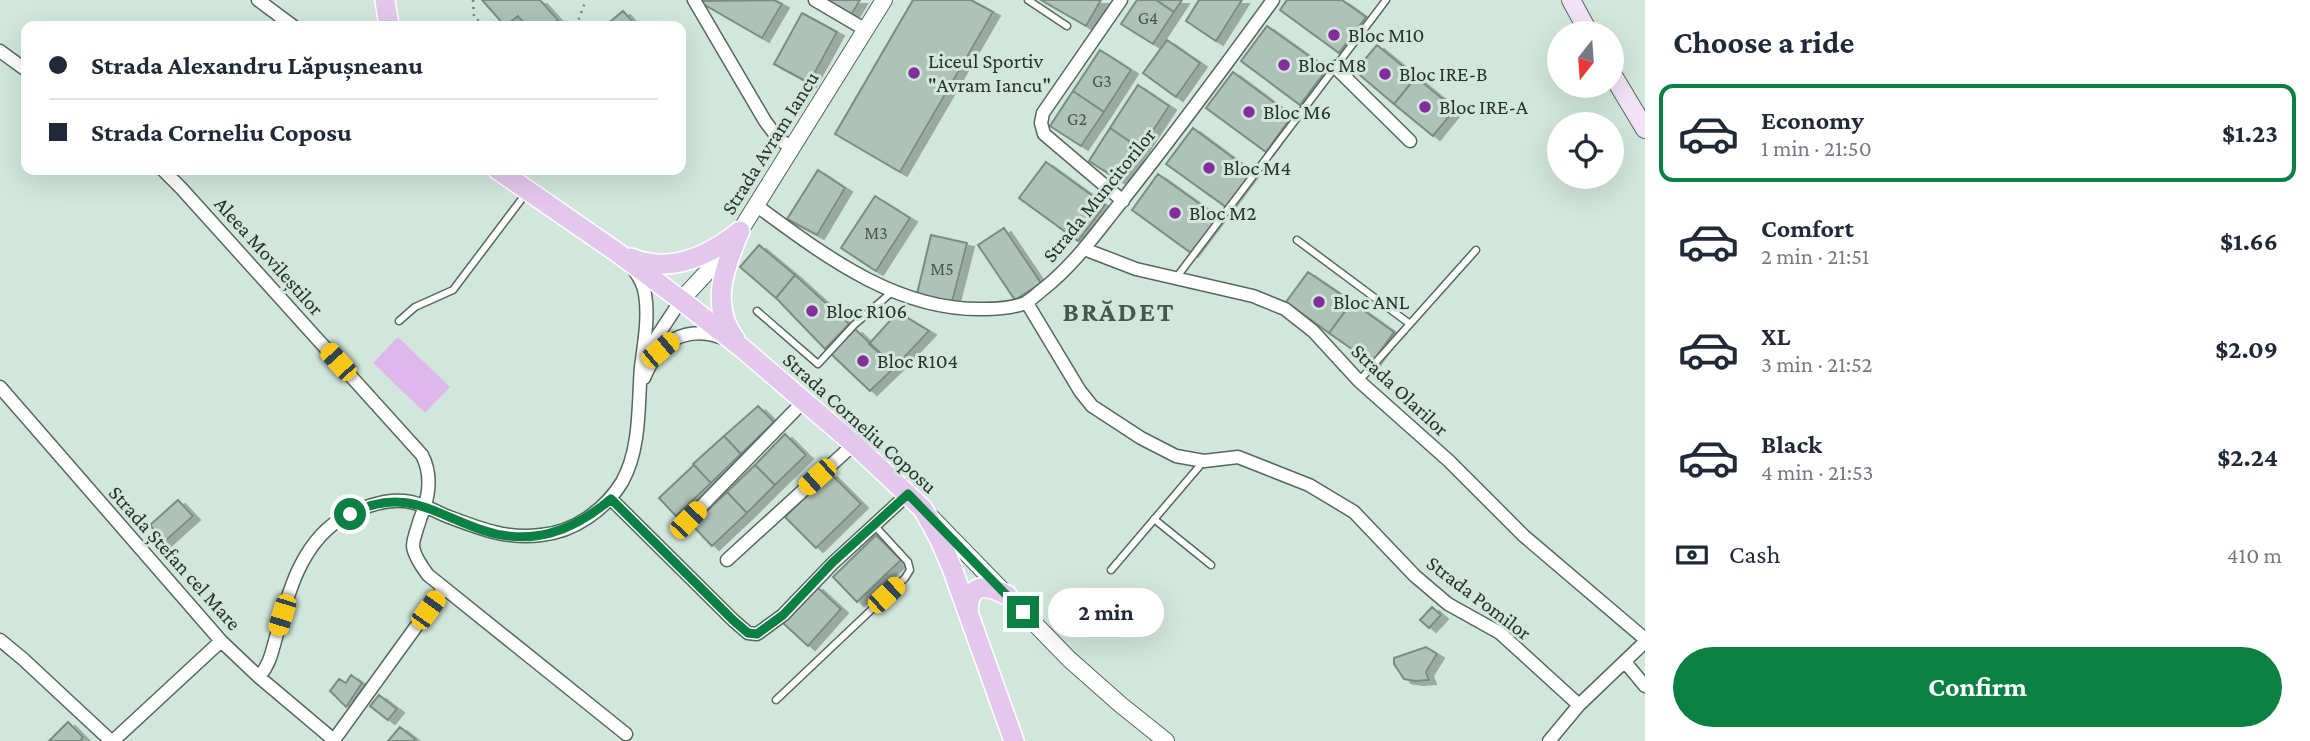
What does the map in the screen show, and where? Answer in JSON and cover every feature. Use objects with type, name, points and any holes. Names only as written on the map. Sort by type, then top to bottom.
[{"type":"main road","points":[[385,0],[389,21]]},
{"type":"main road","points":[[1571,0],[1582,21]]},
{"type":"main road","points":[[1624,94],[1645,129]]},
{"type":"main road","name":"Strada Corneliu Coposu","points":[[505,175],[618,253],[742,348],[923,509]]},
{"type":"main road","points":[[618,253],[653,264],[671,264],[704,255],[740,232]]},
{"type":"main road","points":[[740,232],[727,260],[721,300],[722,315],[742,348]]},
{"type":"main road","points":[[923,509],[940,540],[1014,741]]},
{"type":"main road","points":[[968,614],[968,599],[972,592],[981,587],[993,588],[1007,595]]},
{"type":"street","points":[[258,0],[286,21]]},
{"type":"street","points":[[694,0],[765,121],[792,149]]},
{"type":"street","points":[[815,0],[866,30]]},
{"type":"street","name":"Strada Avram Iancu","points":[[681,300],[740,232],[884,0]]},
{"type":"street","points":[[1121,0],[1043,113],[1041,123],[1044,134],[1123,201]]},
{"type":"street","name":"Strada Muncitorilor","points":[[757,206],[825,256],[893,291],[915,299],[962,310],[1001,309],[1027,303],[1058,278],[1123,201],[1273,0]]},
{"type":"street","points":[[0,51],[21,66]]},
{"type":"street","points":[[1335,67],[1410,141]]},
{"type":"street","name":"Aleea Movileștilor","points":[[168,175],[422,455],[428,467],[429,481],[425,507],[413,547],[419,564],[428,575],[626,734]]},
{"type":"street","name":"Strada Olarilor","points":[[1084,249],[1136,269],[1252,296],[1284,309],[1313,331],[1359,381],[1449,461],[1524,536],[1645,641]]},
{"type":"street","points":[[259,677],[270,661],[294,579],[304,557],[337,521],[362,508],[404,501],[484,531],[519,537],[544,535],[568,528],[589,517],[611,499],[624,479],[633,448],[646,307],[645,290],[640,279],[618,253]]},
{"type":"street","points":[[640,388],[657,335],[681,300]]},
{"type":"street","name":"Strada Pomilor","points":[[1027,303],[1080,391],[1092,406],[1141,438],[1176,456],[1204,461],[1238,457],[1309,485],[1354,512],[1415,576],[1448,604],[1500,634],[1578,705]]},
{"type":"street","points":[[640,388],[650,363],[660,350],[672,340],[684,335],[708,333],[742,348]]},
{"type":"street","name":"Strada Ștefan cel Mare","points":[[0,387],[221,640],[259,677],[335,741]]},
{"type":"street","points":[[688,520],[804,401]]},
{"type":"street","points":[[727,559],[853,444]]},
{"type":"street","points":[[611,499],[734,621],[751,634],[757,634],[783,615],[832,563],[908,494]]},
{"type":"street","name":"Strada Corneliu Coposu","points":[[923,509],[1069,659],[1166,741]]},
{"type":"street","points":[[335,741],[444,588]]},
{"type":"street","points":[[0,640],[112,741],[221,640]]},
{"type":"street","points":[[1549,741],[1578,705],[1645,641]]},
{"type":"street","points":[[1625,662],[1645,686]]},
{"type":"lane","points":[[1028,0],[1066,26]]},
{"type":"lane","points":[[1176,278],[1386,0]]},
{"type":"lane","points":[[399,321],[415,307],[453,290],[528,191]]},
{"type":"lane","points":[[1297,240],[1410,324]]},
{"type":"lane","points":[[1359,381],[1476,250]]},
{"type":"lane","points":[[757,311],[818,363],[854,325],[893,291]]},
{"type":"lane","points":[[1111,569],[1204,461]]},
{"type":"lane","points":[[1154,519],[1210,565]]},
{"type":"lane","points":[[776,700],[905,578],[910,570],[908,562],[874,525]]},
{"type":"path","points":[[473,0],[474,17],[479,21]]},
{"type":"path","points":[[578,21],[586,0]]},
{"type":"shaded area","points":[[398,337],[450,387],[425,413],[373,363]]},
{"type":"building","points":[[482,0],[540,0],[558,20],[522,21],[518,16],[512,21],[501,21]]},
{"type":"building","points":[[774,0],[782,4],[762,38],[698,1]]},
{"type":"building","points":[[822,0],[860,0],[850,17]]},
{"type":"building","name":"Liceul Sportiv \"Avram Iancu\"","points":[[913,0],[971,0],[993,12],[900,172],[835,134]]},
{"type":"building","points":[[1041,0],[1101,0],[1086,26]]},
{"type":"building","points":[[1137,0],[1156,0],[1174,12],[1153,44],[1121,24]]},
{"type":"building","points":[[1156,0],[1182,0],[1174,12]]},
{"type":"building","points":[[1199,0],[1242,0],[1216,41],[1186,21]]},
{"type":"building","name":"Bloc M10","points":[[1287,0],[1342,0],[1366,17],[1339,53],[1280,10]]},
{"type":"building","points":[[623,11],[632,21],[611,21]]},
{"type":"building","points":[[802,13],[837,32],[809,83],[774,64]]},
{"type":"building","name":"Bloc M8","points":[[1267,26],[1327,69],[1300,105],[1241,61]]},
{"type":"building","points":[[1167,40],[1200,63],[1176,97],[1143,73]]},
{"type":"building","name":"Bloc IRE-B","points":[[1377,45],[1416,77],[1394,104],[1355,71]]},
{"type":"building","points":[[1100,50],[1131,70],[1104,112],[1073,91]]},
{"type":"building","name":"Bloc M6","points":[[1233,72],[1292,116],[1266,152],[1206,108]]},
{"type":"building","name":"Bloc IRE-A","points":[[1416,77],[1455,109],[1433,136],[1394,104]]},
{"type":"building","points":[[1138,85],[1169,106],[1141,149],[1110,128]]},
{"type":"building","points":[[1073,91],[1104,112],[1081,146],[1050,126]]},
{"type":"building","points":[[1110,128],[1141,149],[1120,181],[1089,161]]},
{"type":"building","name":"Bloc M4","points":[[1193,128],[1252,172],[1226,207],[1166,164]]},
{"type":"building","points":[[1046,162],[1105,205],[1078,241],[1019,198]]},
{"type":"building","points":[[818,170],[845,188],[817,235],[787,219]]},
{"type":"building","name":"Bloc M2","points":[[1158,174],[1218,217],[1191,253],[1132,210]]},
{"type":"building","points":[[875,196],[910,218],[876,271],[841,248]]},
{"type":"building","points":[[1004,228],[1041,283],[1015,300],[978,245]]},
{"type":"building","points":[[931,235],[967,243],[952,302],[917,294]]},
{"type":"building","points":[[759,245],[795,275],[776,298],[740,267]]},
{"type":"building","name":"Bloc ANL","points":[[1308,272],[1352,302],[1329,333],[1286,302]]},
{"type":"building","name":"Bloc R106","points":[[795,275],[849,324],[825,349],[776,298]]},
{"type":"building","name":"Bloc ANL","points":[[1352,302],[1394,332],[1372,363],[1329,333]]},
{"type":"building","points":[[898,312],[929,331],[895,367],[869,344]]},
{"type":"building","name":"Bloc R104","points":[[855,329],[895,367],[870,391],[831,354]]},
{"type":"building","points":[[758,406],[774,422],[741,454],[724,436]]},
{"type":"building","points":[[785,434],[806,455],[775,485],[755,465]]},
{"type":"building","points":[[724,436],[741,454],[711,483],[693,464]]},
{"type":"building","points":[[694,465],[711,483],[676,516],[659,498]]},
{"type":"building","points":[[755,465],[775,485],[747,513],[727,492]]},
{"type":"building","points":[[830,473],[861,504],[816,548],[785,517]]},
{"type":"building","points":[[727,492],[747,513],[712,546],[692,525]]},
{"type":"building","points":[[178,500],[193,516],[164,542],[150,525]]},
{"type":"building","points":[[876,535],[901,560],[857,602],[833,577]]},
{"type":"building","points":[[816,586],[841,609],[808,646],[783,623]]},
{"type":"building","points":[[1432,607],[1441,615],[1429,628],[1420,620]]},
{"type":"building","points":[[1426,647],[1437,654],[1426,672],[1429,680],[1404,679],[1394,664],[1394,658]]},
{"type":"building","points":[[351,675],[362,683],[346,707],[330,691],[339,679],[346,683]]},
{"type":"building","points":[[379,695],[397,709],[388,720],[370,706]]},
{"type":"building","points":[[68,722],[83,737],[80,741],[49,741]]},
{"type":"building","points":[[400,727],[415,739],[414,741],[388,741]]},
{"type":"place","name":"Bloc M10","points":[[1334,35]]},
{"type":"place","name":"Bloc M8","points":[[1284,65]]},
{"type":"place","name":"Liceul Sportiv \"Avram Iancu\"","points":[[914,73]]},
{"type":"place","name":"Bloc IRE-B","points":[[1385,74]]},
{"type":"place","name":"Bloc IRE-A","points":[[1425,107]]},
{"type":"place","name":"Bloc M6","points":[[1249,112]]},
{"type":"place","name":"Bloc M4","points":[[1209,168]]},
{"type":"place","name":"Bloc M2","points":[[1175,213]]},
{"type":"place","name":"Bloc ANL","points":[[1319,302]]},
{"type":"place","name":"Bloc R106","points":[[812,311]]},
{"type":"place","name":"Bloc R104","points":[[863,361]]},
{"type":"district","name":"BRĂDET","points":[[1119,311]]},
{"type":"route","points":[[350,514],[381,503],[404,501],[484,531],[519,537],[544,535],[568,528],[589,517],[611,499],[734,621],[748,633],[757,634],[783,615],[832,563],[908,494],[1023,612]]}]
